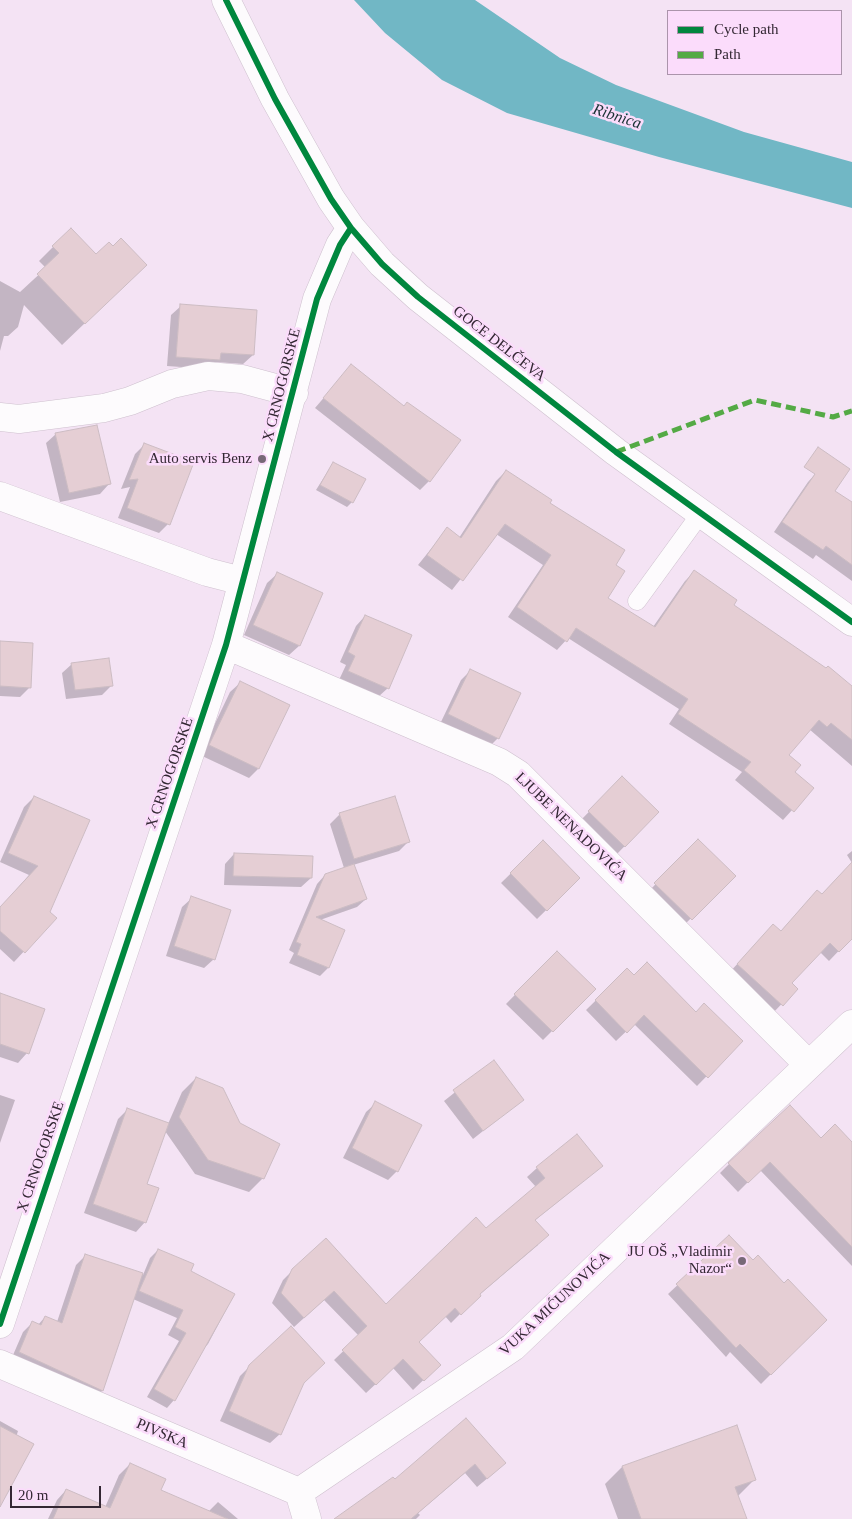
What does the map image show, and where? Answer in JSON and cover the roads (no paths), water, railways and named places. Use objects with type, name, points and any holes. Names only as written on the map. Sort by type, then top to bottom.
[{"type":"street","name":"GOCE DELČEVA","points":[[226,0],[284,116],[331,199],[382,264],[418,297],[616,452],[852,622]]},
{"type":"street","name":"X CRNOGORSKE","points":[[2,1311],[226,644],[317,299],[340,245],[352,228]]},
{"type":"street","points":[[0,417],[19,418],[104,408],[130,401],[172,384],[208,376],[242,379],[294,392]]},
{"type":"street","points":[[0,496],[207,572],[242,581]]},
{"type":"street","name":"LJUBE NENADOVIĆA","points":[[226,644],[499,762],[518,774],[808,1064]]},
{"type":"street","name":"VUKA MIĆUNOVIĆA","points":[[299,1492],[512,1347],[852,1024]]},
{"type":"street","name":"PIVSKA","points":[[0,1364],[299,1492]]},
{"type":"street","points":[[299,1492],[307,1519]]},
{"type":"lane","points":[[636,601],[701,513]]},
{"type":"water","name":"Ribnica","points":[[354,0],[475,0],[560,58],[616,85],[744,132],[852,162],[852,208],[659,157],[507,113],[442,80],[385,33]]},
{"type":"place","name":"Auto servis Benz","points":[[262,459]]},
{"type":"place","name":"JU OŠ „Vladimir Nazor“","points":[[742,1261]]}]
